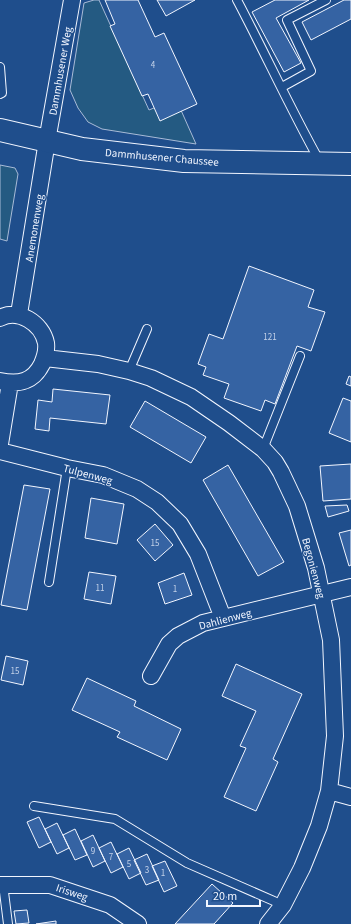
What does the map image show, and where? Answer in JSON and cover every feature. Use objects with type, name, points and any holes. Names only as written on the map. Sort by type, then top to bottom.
[{"type":"street","name":"Dammhusener Weg","points":[[47,141],[72,0]]},
{"type":"street","name":"Dammhusener Chaussee","points":[[0,130],[82,149],[184,161],[351,164]]},
{"type":"street","name":"Anemonenweg","points":[[19,314],[47,141]]},
{"type":"street","points":[[0,318],[3,316],[19,314],[35,324],[46,342],[44,358],[38,371],[32,377],[22,382],[5,382],[0,444]]},
{"type":"street","name":"Begonienweg","points":[[44,358],[98,364],[129,371],[151,378],[191,397],[263,449],[275,462],[288,485],[297,506],[314,561],[331,640],[335,736],[329,791],[319,826],[302,868],[283,905],[268,924]]},
{"type":"street","name":"Tulpenweg","points":[[0,451],[67,468],[103,475],[137,490],[157,502],[180,524],[198,554],[222,618]]},
{"type":"street","name":"Dahlienweg","points":[[151,676],[169,644],[178,636],[203,623],[351,587]]},
{"type":"street","points":[[329,791],[351,797]]},
{"type":"street","name":"Irisweg","points":[[2,884],[50,885],[110,904],[138,924]]},
{"type":"lane","points":[[237,0],[282,87],[290,107],[320,163]]},
{"type":"lane","points":[[282,87],[311,71],[287,20],[326,0]]},
{"type":"lane","points":[[0,67],[2,94],[0,94]]},
{"type":"lane","points":[[129,371],[146,329]]},
{"type":"lane","points":[[263,449],[300,356]]},
{"type":"lane","points":[[49,582],[67,468]]},
{"type":"lane","points":[[34,806],[115,819],[187,863],[283,905]]},
{"type":"lane","points":[[2,884],[8,924]]},
{"type":"shaded area","points":[[99,0],[149,110],[176,99],[196,144],[102,129],[88,122],[78,108],[70,90],[84,3]]},
{"type":"shaded area","points":[[0,165],[15,168],[18,174],[7,241],[0,239]]},
{"type":"building","points":[[105,0],[138,0],[155,37],[164,33],[197,104],[160,121],[148,94],[142,96],[110,26],[115,24]]},
{"type":"building","points":[[157,0],[195,0],[166,16]]},
{"type":"building","points":[[275,0],[309,0],[276,18],[301,63],[284,72],[252,12]]},
{"type":"building","points":[[344,0],[351,0],[351,19],[311,40],[302,22]]},
{"type":"building","points":[[249,266],[314,290],[308,307],[325,312],[311,351],[297,346],[275,404],[265,400],[261,411],[224,398],[229,384],[203,375],[206,367],[198,364],[209,334],[223,339]]},
{"type":"building","points":[[349,376],[351,377],[351,386],[346,384]]},
{"type":"building","points":[[53,389],[110,395],[106,424],[50,418],[49,431],[35,429],[38,400],[52,402]]},
{"type":"building","points":[[343,398],[351,401],[351,442],[329,433]]},
{"type":"building","points":[[145,401],[206,437],[191,463],[130,427]]},
{"type":"building","points":[[351,464],[351,499],[323,501],[320,466]]},
{"type":"building","points":[[228,465],[284,562],[258,576],[203,480]]},
{"type":"building","points":[[24,485],[50,489],[27,610],[1,605]]},
{"type":"building","points":[[91,498],[124,504],[117,544],[85,538]]},
{"type":"building","points":[[347,505],[349,511],[328,517],[325,506]]},
{"type":"building","points":[[155,524],[173,545],[155,561],[137,540]]},
{"type":"building","points":[[351,530],[351,565],[349,566],[339,533]]},
{"type":"building","points":[[89,572],[116,576],[111,604],[84,599]]},
{"type":"building","points":[[184,573],[192,595],[165,604],[158,583]]},
{"type":"building","points":[[6,656],[28,661],[23,685],[1,680]]},
{"type":"building","points":[[236,664],[302,694],[273,759],[278,762],[256,811],[224,797],[246,748],[240,746],[256,711],[222,696]]},
{"type":"building","points":[[87,678],[136,701],[134,706],[181,729],[167,760],[117,737],[120,732],[72,710]]},
{"type":"building","points":[[39,817],[51,842],[39,848],[27,822]]},
{"type":"building","points":[[57,823],[69,848],[57,854],[45,829]]},
{"type":"building","points":[[75,829],[87,855],[75,860],[63,835]]},
{"type":"building","points":[[93,835],[105,861],[93,867],[81,841]]},
{"type":"building","points":[[111,842],[123,867],[111,873],[99,848]]},
{"type":"building","points":[[129,848],[141,873],[129,879],[117,854]]},
{"type":"building","points":[[147,854],[159,880],[146,885],[134,860]]},
{"type":"building","points":[[165,861],[177,886],[164,892],[152,866]]},
{"type":"building","points":[[212,884],[233,903],[214,924],[175,924]]},
{"type":"building","points":[[27,910],[29,923],[16,924],[14,911]]},
{"type":"building","points":[[56,921],[56,924],[36,924]]}]
